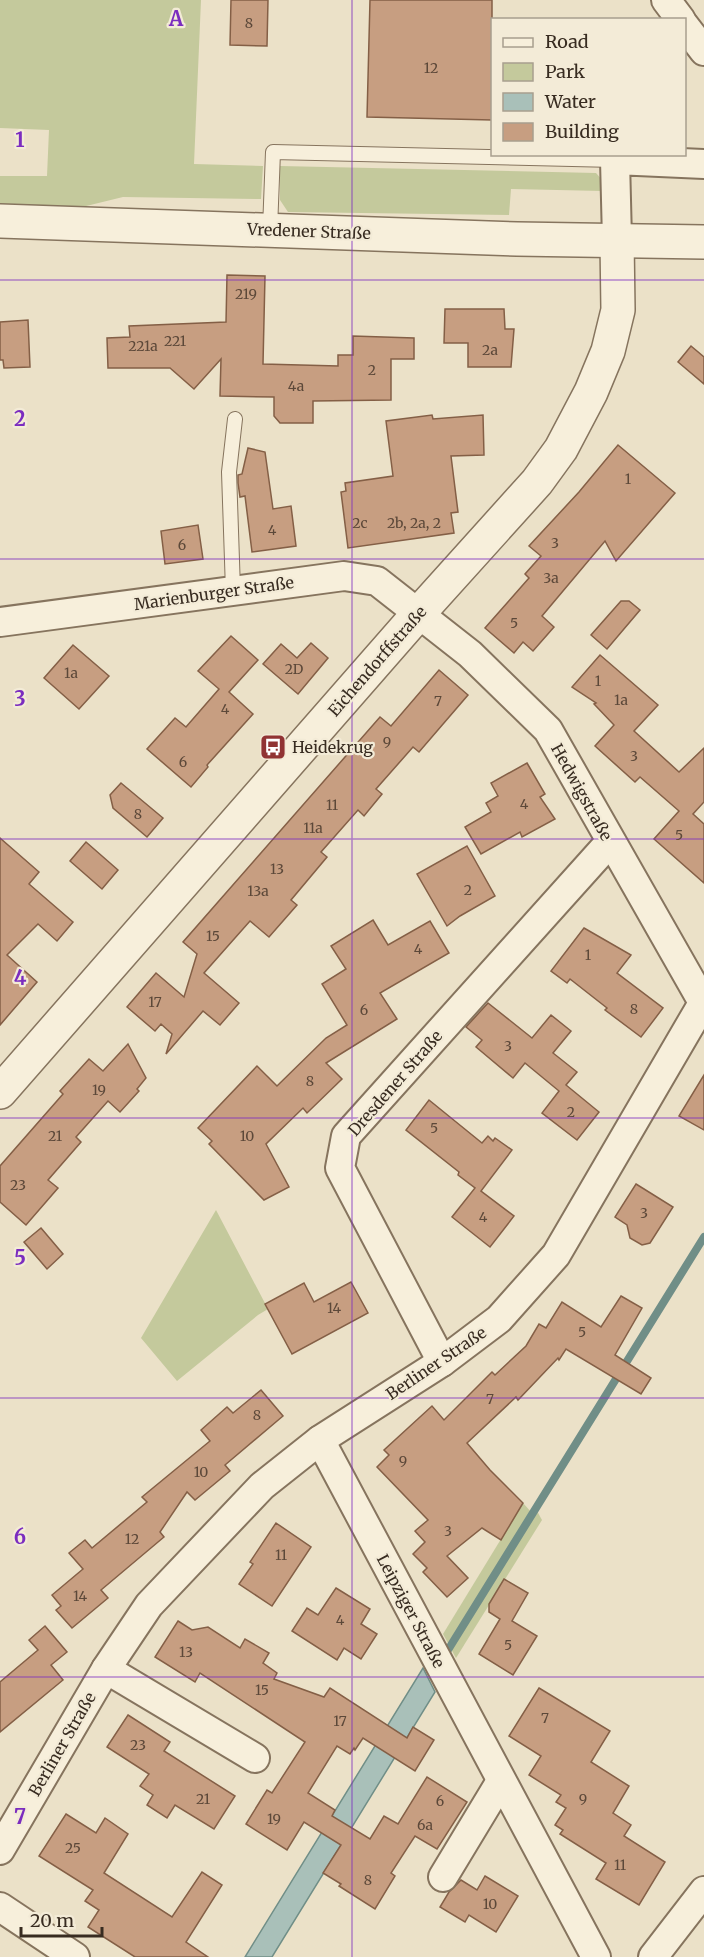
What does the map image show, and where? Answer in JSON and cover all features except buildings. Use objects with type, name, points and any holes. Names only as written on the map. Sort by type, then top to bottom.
[{"type":"street","points":[[666,0],[680,18]]},
{"type":"street","points":[[686,28],[704,51]]},
{"type":"street","points":[[617,240],[615,160],[704,164]]},
{"type":"street","name":"Vredener Straße","points":[[0,221],[517,239],[704,242]]},
{"type":"street","name":"Eichendorffstraße","points":[[0,1092],[419,613],[537,482],[561,450],[591,392],[608,351],[618,310],[617,240]]},
{"type":"street","name":"Marienburger Straße","points":[[0,622],[344,576],[377,581],[419,613]]},
{"type":"street","name":"Hedwigstraße","points":[[419,613],[470,654],[548,730],[703,1004]]},
{"type":"street","name":"Dresdener Straße","points":[[442,1362],[340,1168],[346,1136],[610,842]]},
{"type":"street","name":"Berliner Straße","points":[[0,1850],[106,1669],[148,1605],[262,1486],[320,1440],[442,1362],[499,1319],[556,1256],[703,1004]]},
{"type":"street","name":"Leipziger Straße","points":[[320,1440],[596,1957]]},
{"type":"street","points":[[106,1669],[255,1758]]},
{"type":"street","points":[[443,1876],[501,1781]]},
{"type":"street","points":[[653,1957],[704,1891]]},
{"type":"street","points":[[0,1907],[75,1957]]},
{"type":"lane","points":[[270,230],[273,152],[615,160]]},
{"type":"lane","points":[[233,590],[229,472],[236,419]]},
{"type":"green space","points":[[0,0],[201,0],[194,164],[263,166],[261,199],[123,197],[78,208],[0,206],[0,176],[47,176],[49,130],[0,128]]},
{"type":"green space","points":[[280,166],[596,173],[604,182],[603,191],[511,189],[509,215],[288,212],[280,200]]},
{"type":"green space","points":[[216,1210],[268,1309],[177,1381],[141,1338]]},
{"type":"green space","points":[[523,1503],[532,1513],[449,1645],[443,1634]]},
{"type":"green space","points":[[537,1511],[542,1520],[456,1658],[451,1649]]},
{"type":"water","points":[[423,1668],[435,1692],[272,1957],[245,1957]]},
{"type":"waterway","points":[[443,1658],[704,1237]]},
{"type":"place","name":"Heidekrug","points":[[273,747]]}]
